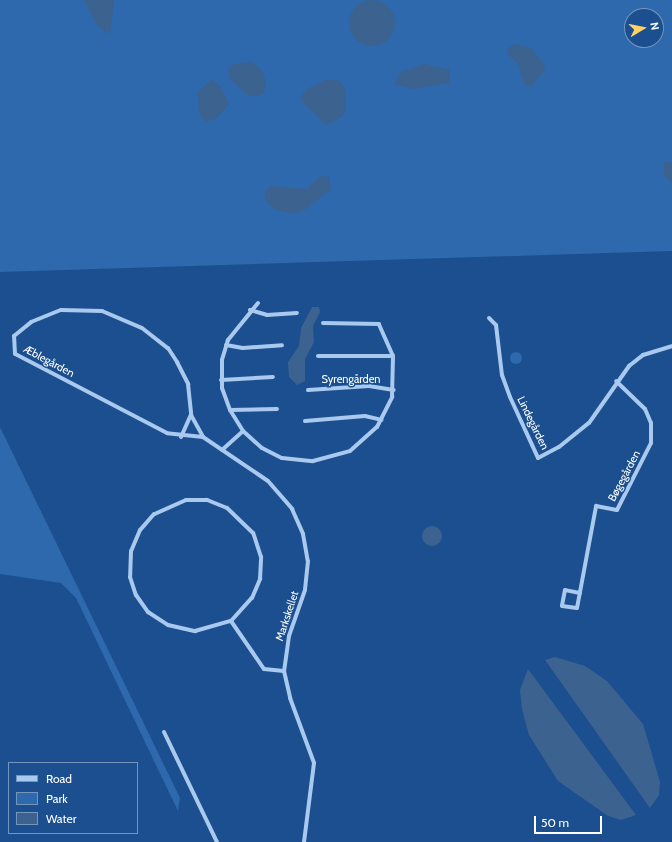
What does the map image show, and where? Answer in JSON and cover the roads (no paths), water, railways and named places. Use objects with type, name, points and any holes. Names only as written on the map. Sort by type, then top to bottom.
[{"type":"street","name":"Syrengården","points":[[258,303],[250,310],[226,345],[221,380],[230,410],[243,431],[274,455],[313,461],[350,451],[382,420],[394,390],[393,356],[379,324],[323,323]]},
{"type":"street","name":"Æblegården","points":[[61,310],[102,310],[128,319],[157,339],[177,362],[188,384],[191,415],[203,438],[181,437],[167,433],[15,354],[14,336],[31,322],[61,310]]},
{"type":"street","points":[[250,310],[267,315],[297,313]]},
{"type":"street","name":"Lindegården","points":[[489,318],[496,325],[502,375],[510,397],[538,458],[586,426],[616,381],[643,355],[672,346]]},
{"type":"street","points":[[226,345],[243,348],[282,345]]},
{"type":"street","name":"Syrengården","points":[[318,356],[393,356]]},
{"type":"street","points":[[221,380],[273,377]]},
{"type":"street","name":"Bøgegården","points":[[580,592],[565,590],[562,606],[577,608],[580,592],[596,506],[618,510],[651,443],[651,424],[645,409],[616,381]]},
{"type":"street","name":"Syrengården","points":[[308,390],[369,386],[394,390]]},
{"type":"street","points":[[230,410],[277,409]]},
{"type":"street","name":"Æblegården","points":[[181,437],[191,415]]},
{"type":"street","points":[[305,421],[365,416],[382,420]]},
{"type":"street","points":[[222,450],[243,431]]},
{"type":"street","name":"Markskellet","points":[[203,438],[276,489],[292,509],[303,534],[308,578],[289,636],[284,670],[290,698],[314,763],[304,842]]},
{"type":"street","points":[[186,500],[207,500],[227,508],[253,533],[261,557],[260,579],[252,598],[231,621],[195,631],[168,625],[148,612],[136,595],[130,577],[131,551],[140,530],[166,506],[186,500]]},
{"type":"street","points":[[231,621],[264,668],[284,670]]},
{"type":"street","points":[[164,732],[217,842]]},
{"type":"water","points":[[84,0],[114,0],[110,34],[98,27]]},
{"type":"water","points":[[372,0],[385,4],[391,10],[395,23],[391,36],[385,42],[372,46],[359,42],[353,36],[349,23],[353,10],[359,4]]},
{"type":"water","points":[[516,44],[531,48],[544,64],[545,70],[531,87],[525,86],[518,64],[507,53],[507,48]]},
{"type":"water","points":[[252,62],[262,71],[266,82],[264,93],[255,97],[246,94],[229,78],[228,69],[235,64]]},
{"type":"water","points":[[425,64],[450,70],[449,83],[412,89],[394,84],[401,72]]},
{"type":"water","points":[[212,79],[221,87],[229,104],[217,118],[206,122],[199,113],[198,92]]},
{"type":"water","points":[[327,79],[340,81],[345,89],[346,106],[343,116],[327,125],[304,104],[301,97],[307,89]]},
{"type":"water","points":[[672,161],[671,183],[664,175],[664,163]]},
{"type":"water","points":[[320,176],[329,177],[331,189],[306,209],[292,214],[276,210],[266,201],[265,192],[270,186],[307,189]]},
{"type":"water","points":[[312,307],[319,307],[320,312],[313,326],[314,342],[305,359],[305,381],[297,385],[289,377],[288,362],[299,346],[301,328]]},
{"type":"water","points":[[432,526],[439,529],[442,536],[439,543],[432,546],[425,543],[422,536],[425,529]]},
{"type":"water","points":[[555,657],[585,666],[607,681],[643,724],[660,782],[659,795],[650,808],[545,660]]},
{"type":"water","points":[[528,669],[636,815],[621,820],[608,816],[558,781],[529,735],[522,709],[520,690]]}]
